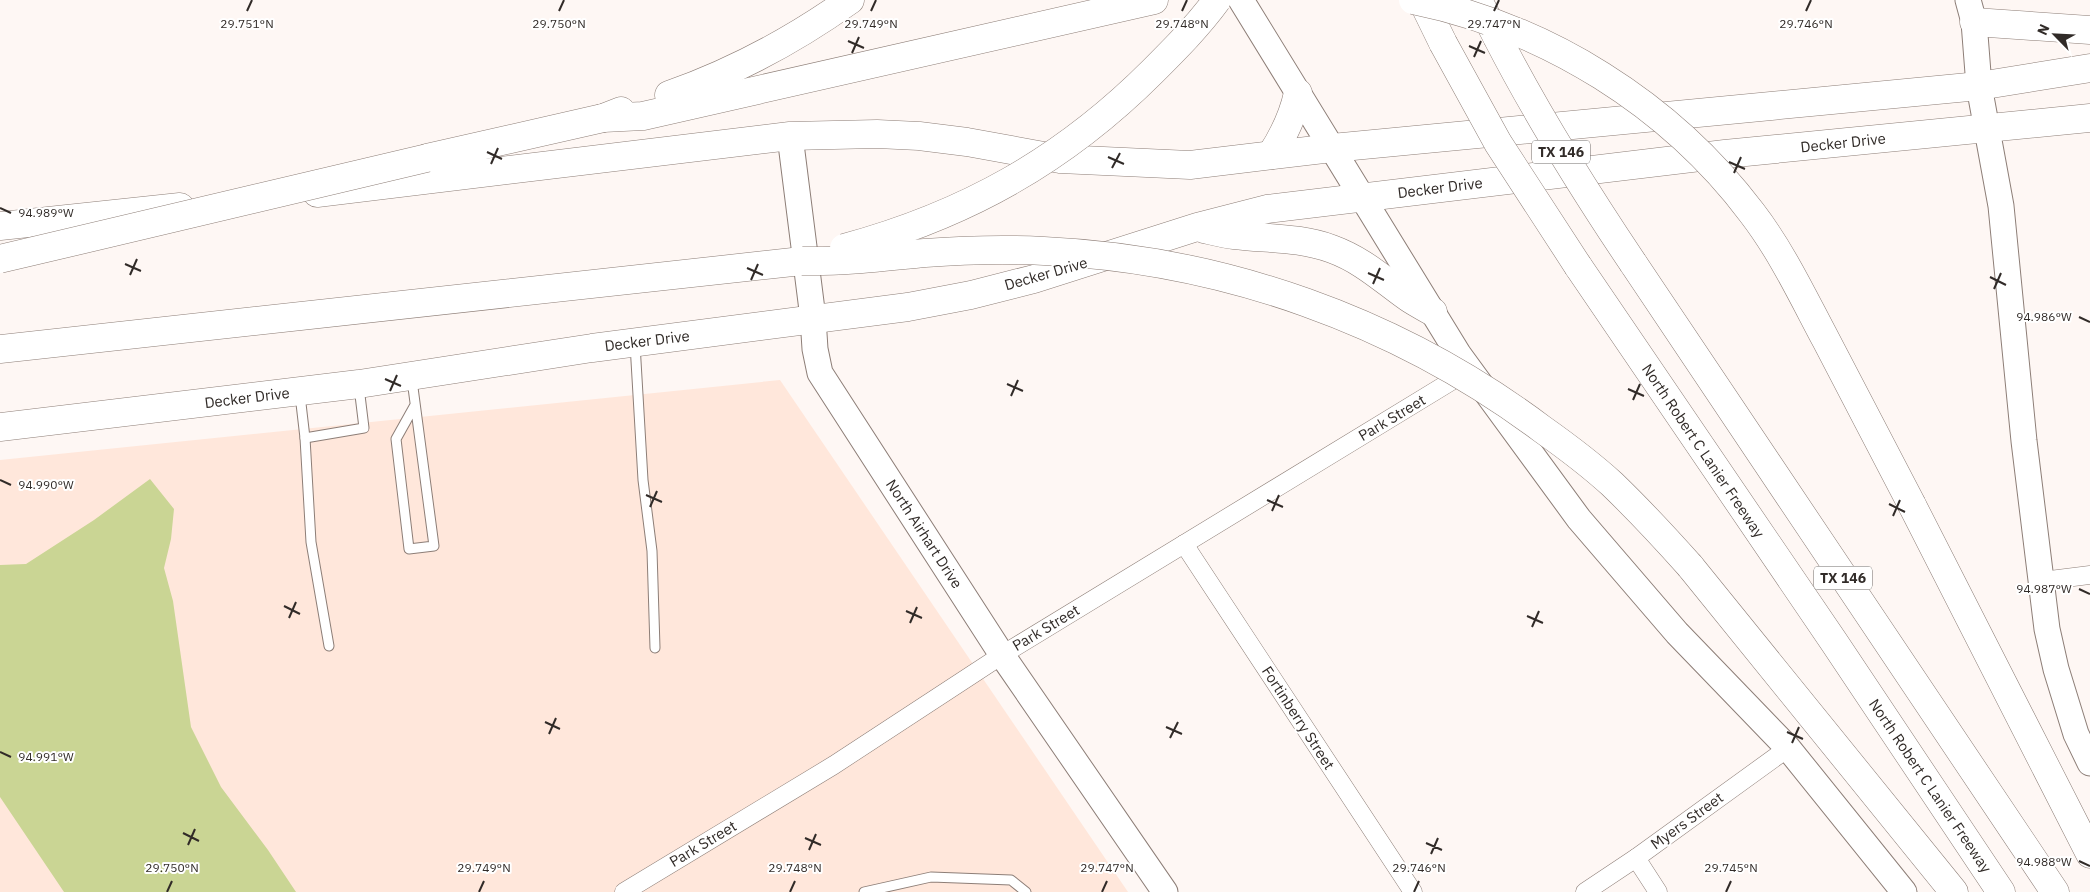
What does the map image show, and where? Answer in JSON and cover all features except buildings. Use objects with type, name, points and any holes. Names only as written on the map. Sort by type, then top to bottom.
[{"type":"main road","points":[[0,259],[603,118],[707,81],[748,62],[814,25],[850,0]]},
{"type":"main road","points":[[603,118],[643,116],[1154,0]]},
{"type":"main road","points":[[802,261],[881,238],[952,212],[1036,168],[1085,133],[1126,98],[1182,42],[1217,0]]},
{"type":"main road","points":[[1241,0],[1432,312],[1471,370],[1579,519],[1677,633],[1788,748],[1904,892]]},
{"type":"main road","points":[[1413,0],[1434,4],[1533,40],[1573,59],[1634,97],[1667,123],[1725,179],[1753,213],[1791,272],[2090,854]]},
{"type":"main road","name":"North Robert C Lanier Freeway","points":[[1422,0],[1443,44],[1498,143],[1578,266],[2001,892]]},
{"type":"main road","name":"TX 146","points":[[1478,0],[1527,96],[1582,188],[2054,892]]},
{"type":"main road","points":[[2090,30],[1971,11],[1979,86],[2001,206],[2024,441],[2047,629],[2056,669],[2076,734],[2090,764]]},
{"type":"main road","points":[[0,226],[362,189],[790,136],[877,134],[919,136],[966,142],[1060,159],[1180,165],[1332,148],[1979,86],[2090,68]]},
{"type":"main road","points":[[1271,155],[1284,136],[1293,116],[1298,93]]},
{"type":"main road","name":"Decker Drive","points":[[0,427],[299,392],[412,377],[592,348],[908,307],[971,295],[1078,266],[1197,227],[1267,209],[1725,154],[2090,118]]},
{"type":"main road","name":"North Airhart Drive","points":[[790,136],[813,318],[815,349],[820,373],[1002,655],[1165,892]]},
{"type":"main road","points":[[1197,227],[1232,235],[1300,240],[1332,248],[1362,263],[1384,277],[1407,297],[1432,312]]},
{"type":"main road","points":[[0,348],[802,261],[840,262],[982,250],[1099,254],[1219,276],[1311,303],[1367,325],[1418,350],[1475,382],[1526,416],[1612,484],[1690,566],[1954,892]]},
{"type":"main road","points":[[0,362],[123,335]]},
{"type":"street","name":"Park Street","points":[[624,892],[834,765],[1002,655],[1471,370]]},
{"type":"street","name":"Fortinberry Street","points":[[1184,544],[1413,892]]},
{"type":"street","points":[[2042,582],[2090,574]]},
{"type":"street","name":"Myers Street","points":[[1585,892],[1636,858],[1788,748]]},
{"type":"street","points":[[1636,858],[1658,892]]},
{"type":"lane","points":[[635,343],[644,480],[652,551],[655,648]]},
{"type":"lane","points":[[412,377],[434,546],[409,549],[396,439],[415,405]]},
{"type":"lane","points":[[306,438],[364,428],[359,384]]},
{"type":"lane","points":[[299,392],[306,438],[311,542],[329,646]]},
{"type":"lane","points":[[864,892],[931,877],[1011,880],[1026,892]]},
{"type":"shaded area","points":[[780,380],[1128,892],[0,892],[0,460]]},
{"type":"green space","points":[[150,479],[174,509],[171,539],[164,568],[173,601],[191,727],[221,787],[268,850],[296,892],[64,892],[0,797],[0,565],[26,564],[94,520]]}]
